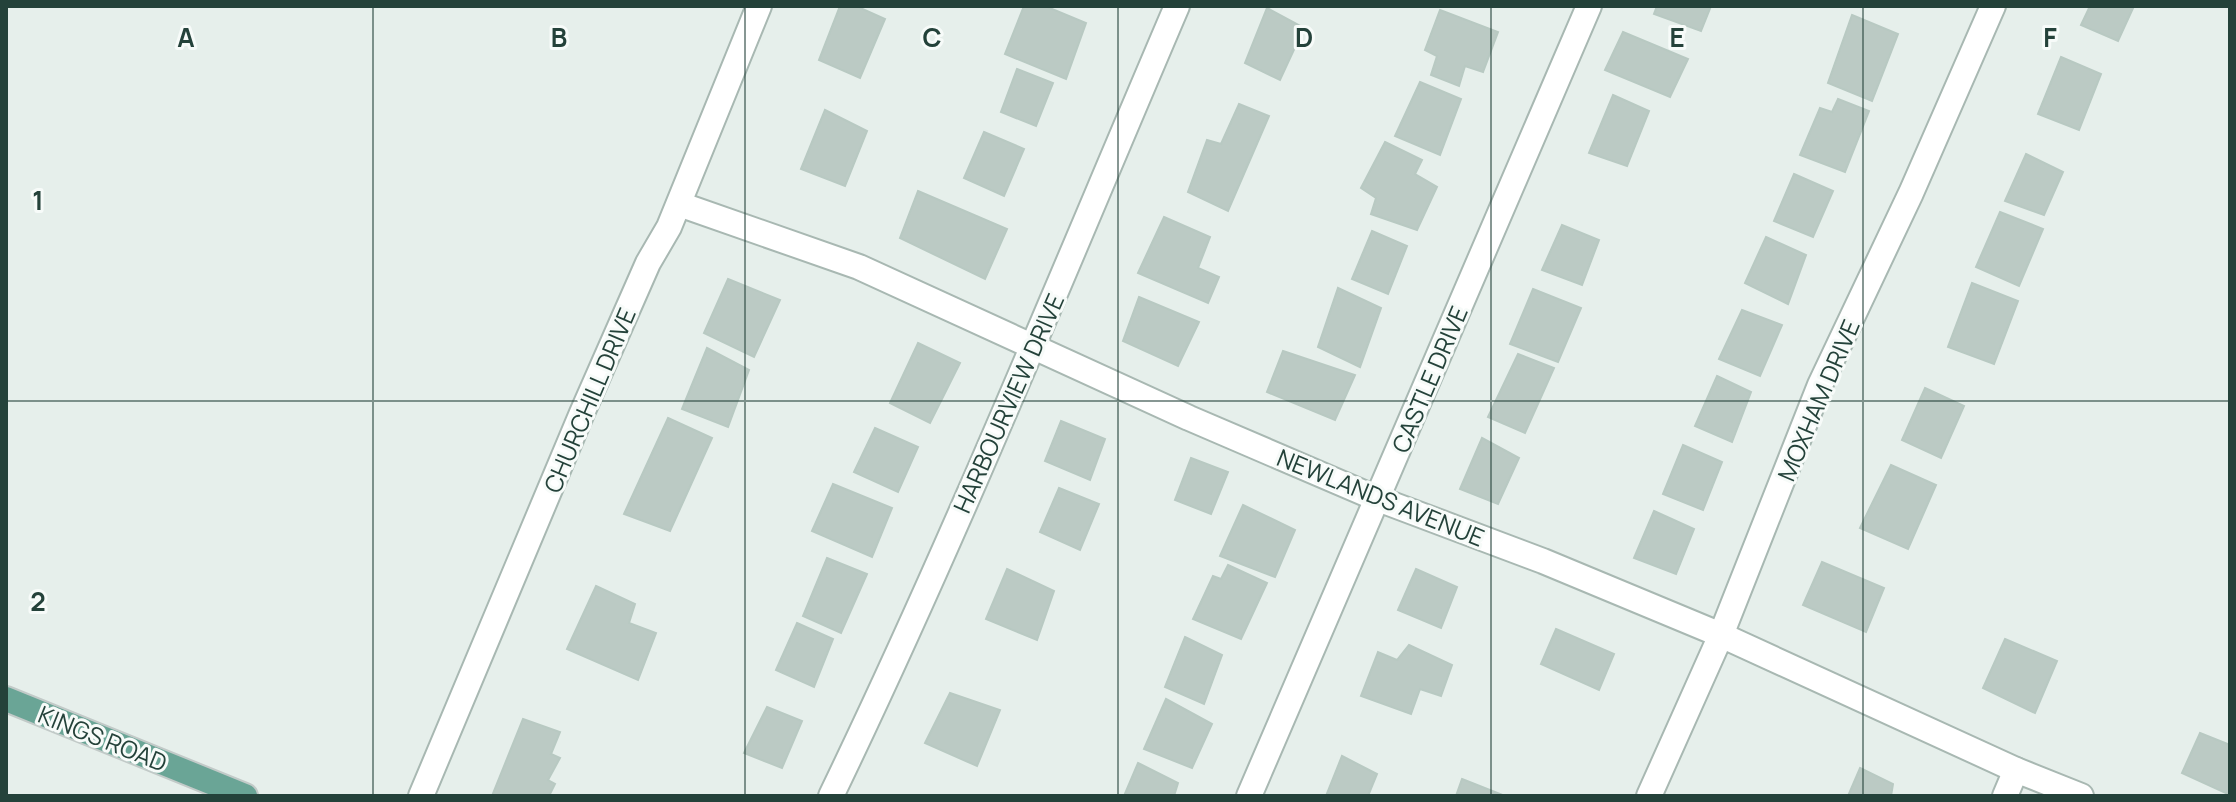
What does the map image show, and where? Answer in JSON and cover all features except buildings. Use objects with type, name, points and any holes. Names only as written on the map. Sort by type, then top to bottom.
[{"type":"main road","name":"KINGS ROAD","points":[[6,699],[245,796]]},
{"type":"street","name":"CHURCHILL DRIVE","points":[[421,796],[582,413],[648,263],[679,204],[759,6]]},
{"type":"street","name":"HARBOURVIEW DRIVE","points":[[831,796],[875,705],[1033,348],[1177,6]]},
{"type":"street","name":"CASTLE DRIVE","points":[[1249,796],[1589,6]]},
{"type":"street","name":"MOXHAM DRIVE","points":[[1649,796],[1721,635],[1820,385],[1911,193],[1993,6]]},
{"type":"street","name":"NEWLANDS AVENUE","points":[[679,204],[859,267],[1033,348],[1378,499],[1543,561],[1721,635],[2016,770],[2081,796]]},
{"type":"street","points":[[2005,796],[2016,770]]}]
